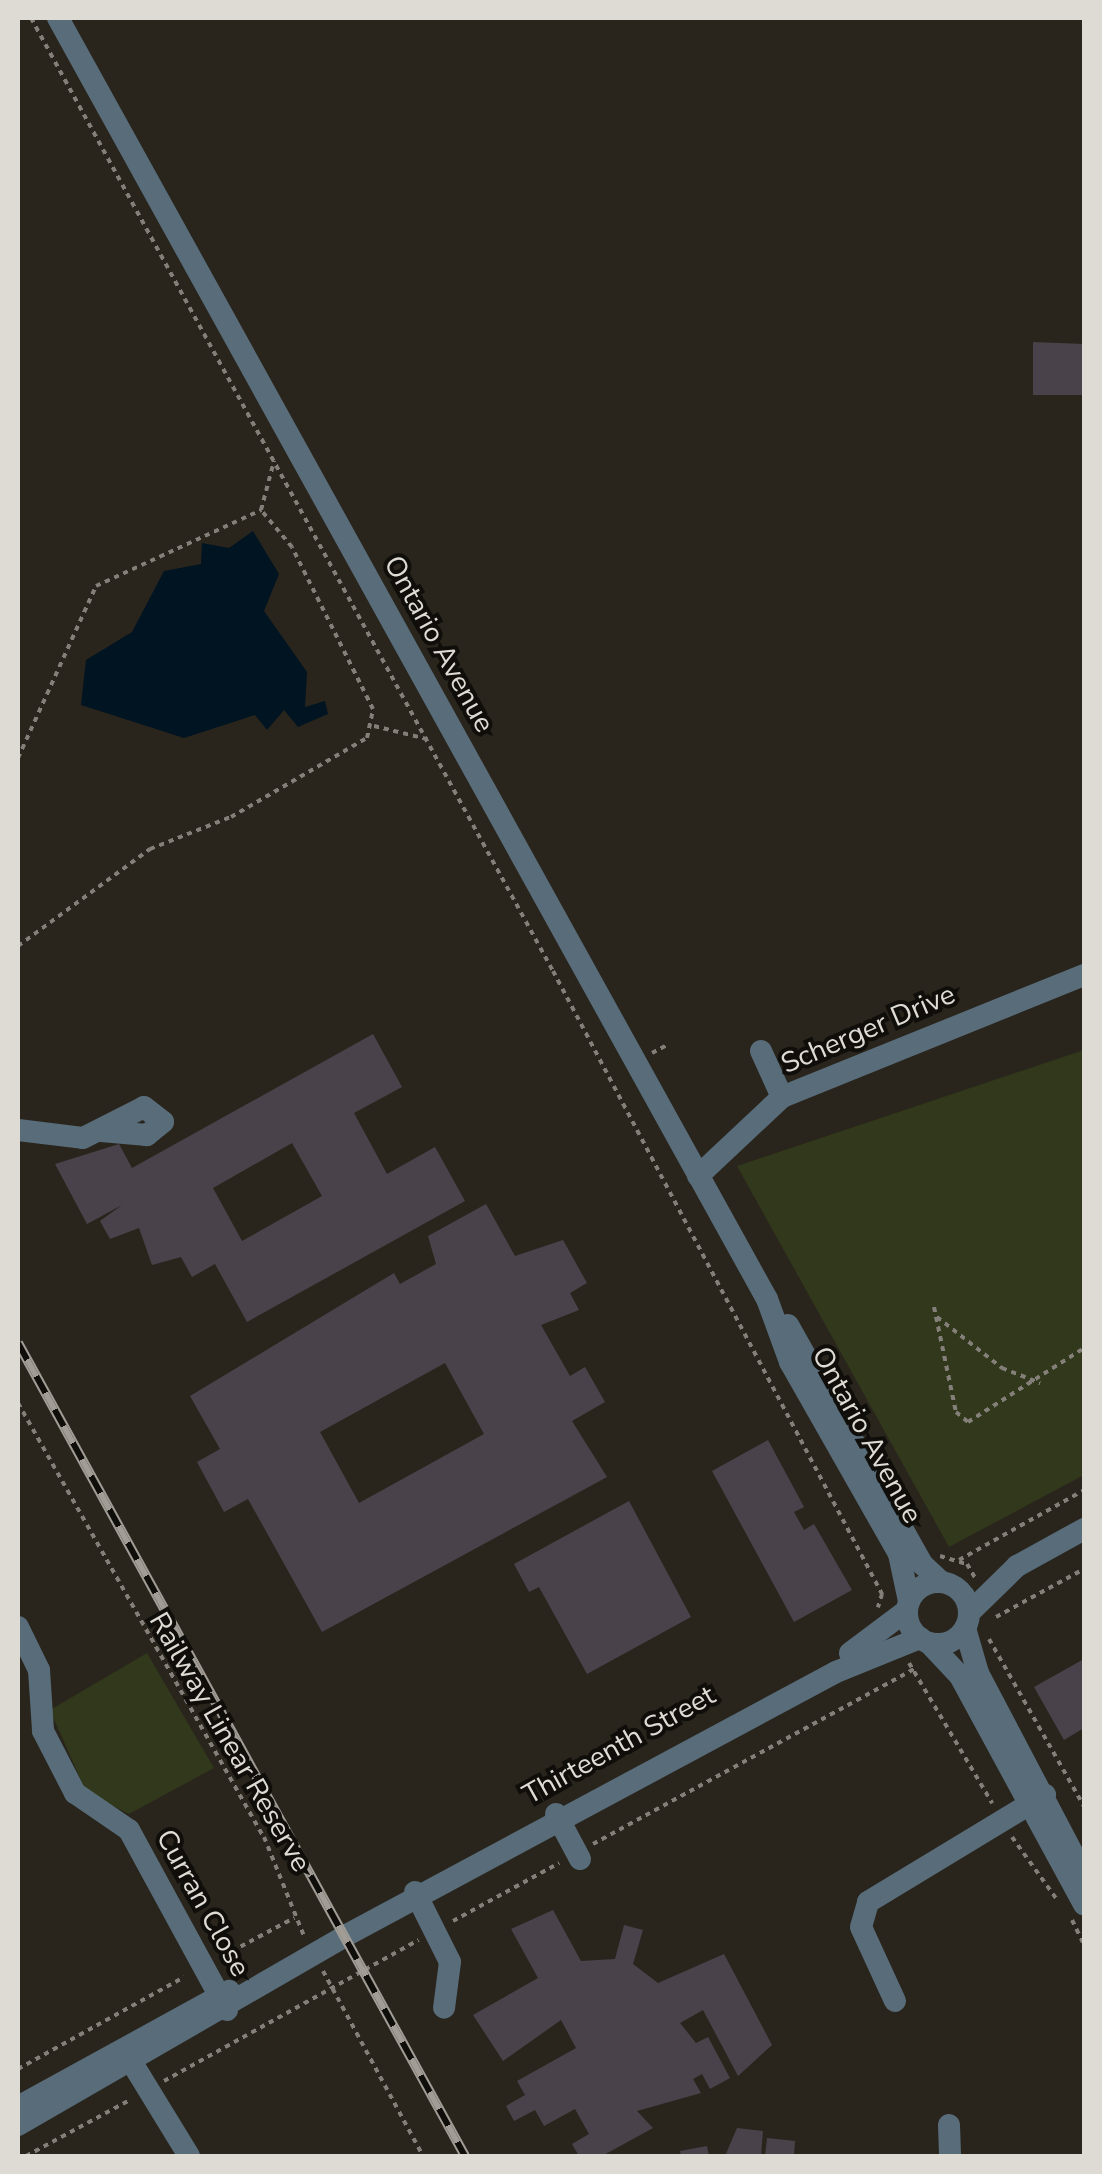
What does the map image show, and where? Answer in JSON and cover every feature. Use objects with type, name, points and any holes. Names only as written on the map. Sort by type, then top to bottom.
[{"type":"street","name":"Ontario Avenue","points":[[58,18],[767,1299],[922,1564],[946,1583],[967,1621]]},
{"type":"street","name":"Scherger Drive","points":[[698,1176],[782,1097],[1084,975]]},
{"type":"street","points":[[761,1051],[782,1097]]},
{"type":"street","points":[[18,1130],[67,1139],[101,1131]]},
{"type":"street","name":"Ontario Avenue","points":[[767,1299],[790,1362],[898,1554],[908,1606]]},
{"type":"street","points":[[909,1639],[967,1621],[1017,1566],[1084,1528]]},
{"type":"street","name":"Thirteenth Street","points":[[18,2107],[132,2053],[559,1819],[909,1639],[908,1606],[946,1583],[1017,1566]]},
{"type":"street","points":[[967,1621],[978,1673],[1084,1904]]},
{"type":"street","name":"Curran Close","points":[[18,1627],[38,1670],[42,1730],[75,1793],[124,1824],[224,2003]]},
{"type":"street","points":[[909,1639],[960,1676],[1084,1875]]},
{"type":"street","points":[[894,2001],[861,1927],[868,1902],[1038,1800]]},
{"type":"street","points":[[559,1819],[578,1856]]},
{"type":"street","points":[[417,1897],[450,1962],[444,2008]]},
{"type":"street","points":[[132,2053],[189,2156]]},
{"type":"street","name":"Thirteenth Street","points":[[18,2126],[132,2053]]},
{"type":"street","points":[[949,2125],[950,2156]]},
{"type":"path","points":[[31,18],[429,740],[909,1639],[918,1667],[1002,1822],[1084,1945]]},
{"type":"path","points":[[261,510],[274,460]]},
{"type":"path","points":[[18,758],[96,586],[261,510]]},
{"type":"path","points":[[261,510],[300,562],[374,726]]},
{"type":"path","points":[[374,726],[429,740]]},
{"type":"path","points":[[18,946],[150,849],[316,771],[374,726]]},
{"type":"path","points":[[934,1307],[960,1418],[978,1422],[1040,1383],[1084,1348]]},
{"type":"path","points":[[937,1318],[1002,1368],[1040,1383]]},
{"type":"path","name":"Railway Linear Reserve","points":[[18,1402],[255,1820],[298,1903],[295,1918],[423,2156]]},
{"type":"path","points":[[959,1560],[1084,1490]]},
{"type":"path","points":[[996,1617],[1084,1569]]},
{"type":"path","points":[[26,2156],[918,1667]]},
{"type":"path","points":[[18,2070],[295,1918]]},
{"type":"green space","points":[[1084,1050],[1084,1475],[949,1547],[737,1166]]},
{"type":"green space","points":[[147,1653],[214,1768],[129,1814],[86,1792],[50,1710]]},
{"type":"water","points":[[253,531],[279,574],[264,611],[307,672],[305,707],[325,701],[328,714],[298,727],[284,710],[267,730],[255,715],[184,738],[81,705],[86,660],[132,632],[164,571],[201,564],[202,543],[229,548]]},
{"type":"building","points":[[1033,342],[1084,344],[1084,395],[1033,395]]},
{"type":"building","points":[[373,1034],[402,1087],[354,1113],[387,1174],[435,1147],[465,1201],[247,1322],[215,1264],[192,1277],[181,1257],[152,1265],[139,1228],[110,1239],[100,1221],[122,1205],[87,1224],[55,1164],[119,1144],[132,1168]],"holes":[[[292,1143],[322,1196],[242,1241],[213,1188]]]},
{"type":"building","points":[[486,1204],[515,1256],[563,1240],[587,1283],[570,1293],[579,1310],[541,1325],[570,1376],[585,1367],[605,1402],[572,1421],[607,1477],[322,1632],[248,1499],[224,1512],[197,1462],[220,1449],[190,1396],[394,1273],[400,1284],[436,1264],[428,1236]],"holes":[[[445,1363],[484,1434],[359,1503],[320,1432]]]},
{"type":"building","points":[[768,1440],[804,1507],[794,1512],[804,1530],[814,1524],[852,1590],[794,1622],[712,1471]]},
{"type":"building","points":[[629,1501],[691,1617],[587,1674],[539,1587],[529,1592],[514,1564]]},
{"type":"building","points":[[1084,1659],[1084,1728],[1064,1740],[1034,1687]]},
{"type":"building","points":[[553,1910],[581,1961],[615,1959],[624,1925],[643,1930],[633,1964],[658,1983],[724,1954],[772,2045],[738,2076],[703,2010],[680,2023],[696,2043],[708,2037],[730,2078],[710,2089],[702,2074],[693,2079],[701,2093],[637,2111],[653,2128],[602,2156],[579,2156],[572,2144],[589,2134],[575,2109],[544,2126],[535,2110],[514,2121],[506,2106],[525,2095],[517,2081],[576,2048],[561,2020],[503,2061],[473,2015],[538,1978],[511,1929]]},
{"type":"building","points":[[737,2128],[763,2131],[761,2156],[725,2156]]},
{"type":"building","points":[[767,2138],[795,2141],[794,2156],[765,2156]]},
{"type":"building","points":[[707,2146],[709,2156],[681,2156],[680,2151]]},
{"type":"railway","points":[[18,1343],[465,2156]]}]
